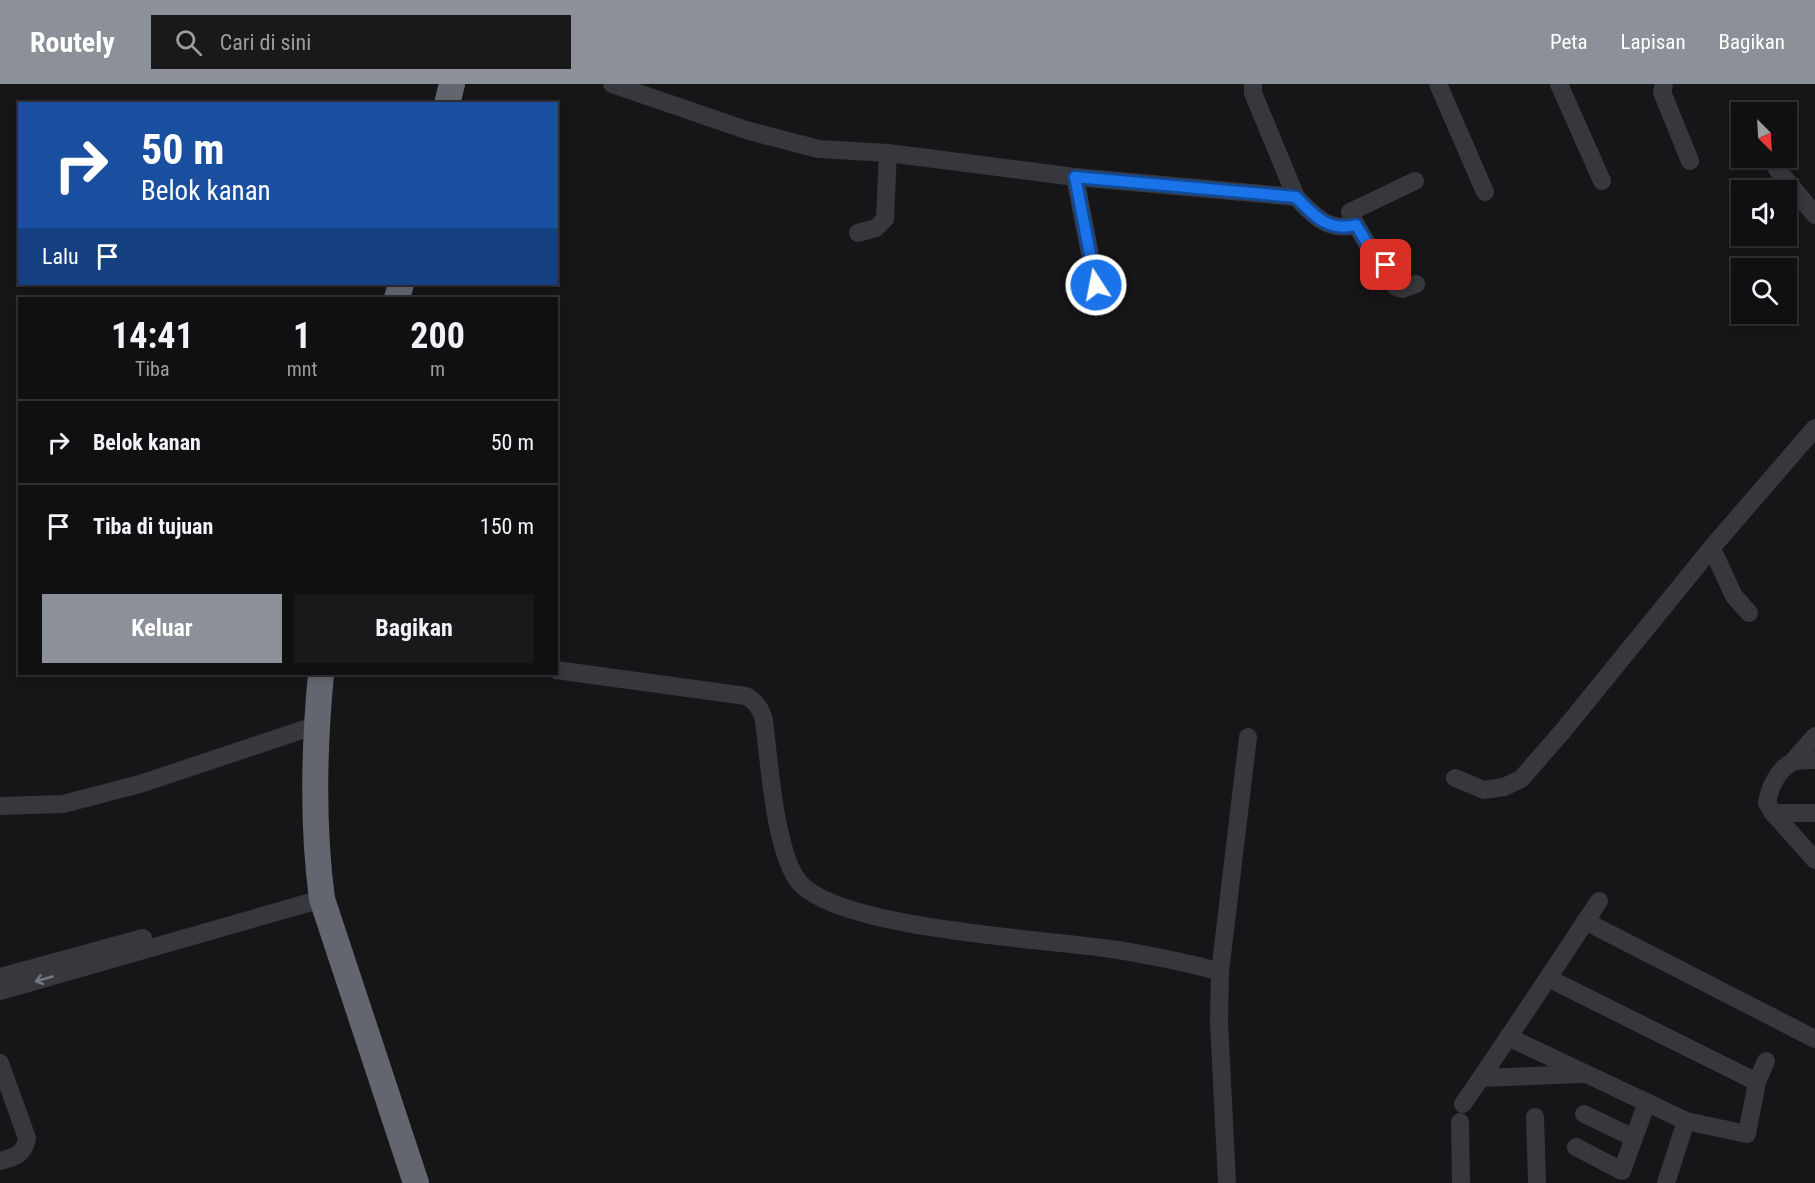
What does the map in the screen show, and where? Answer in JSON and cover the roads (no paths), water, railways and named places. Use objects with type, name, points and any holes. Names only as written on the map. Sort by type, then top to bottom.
[{"type":"highway","points":[[448,102],[452,84]]},
{"type":"highway","points":[[321,675],[315,790],[317,862],[321,893],[416,1183]]},
{"type":"street","points":[[612,84],[749,131],[819,149],[888,153],[1075,177],[1296,197]]},
{"type":"street","points":[[1253,84],[1253,93],[1296,197],[1309,211],[1331,226],[1343,228],[1356,225]]},
{"type":"street","points":[[1438,84],[1485,192]]},
{"type":"street","points":[[1559,84],[1602,182]]},
{"type":"street","points":[[1664,84],[1662,92],[1690,161]]},
{"type":"street","points":[[858,233],[876,228],[885,219],[888,153]]},
{"type":"street","points":[[1777,169],[1815,215]]},
{"type":"street","points":[[1075,177],[1096,285]]},
{"type":"street","points":[[1415,181],[1352,210],[1350,215],[1371,250],[1386,265],[1396,287],[1402,289],[1416,284]]},
{"type":"street","points":[[1455,778],[1484,790],[1503,787],[1521,779],[1815,428]]},
{"type":"street","points":[[1712,549],[1734,596],[1749,613]]},
{"type":"street","points":[[558,670],[746,696],[753,700],[762,712],[764,720],[779,832],[785,854],[799,882],[811,893],[837,906],[906,923],[1117,950],[1220,972]]},
{"type":"street","points":[[0,806],[63,804],[140,784],[317,725]]},
{"type":"street","points":[[1815,736],[1780,773],[1771,787],[1767,803],[1773,813],[1815,860]]},
{"type":"street","points":[[1227,1183],[1219,1021],[1220,972],[1248,737]]},
{"type":"street","points":[[1793,761],[1815,760]]},
{"type":"street","points":[[1773,813],[1815,813]]},
{"type":"street","points":[[0,991],[120,951],[321,893]]},
{"type":"street","points":[[1461,1183],[1461,1113],[1481,1078],[1599,901]]},
{"type":"street","points":[[1586,921],[1815,1039]]},
{"type":"street","points":[[0,977],[120,951]]},
{"type":"street","points":[[1548,978],[1757,1082]]},
{"type":"street","points":[[1508,1037],[1686,1121],[1747,1134],[1757,1082],[1766,1060]]},
{"type":"street","points":[[0,1064],[27,1138],[25,1148],[20,1155],[0,1161]]},
{"type":"street","points":[[1481,1078],[1587,1074]]},
{"type":"street","points":[[1576,1147],[1622,1171],[1647,1102]]},
{"type":"street","points":[[1584,1114],[1634,1138]]},
{"type":"street","points":[[1534,1117],[1537,1183]]},
{"type":"street","points":[[1666,1183],[1686,1121]]}]
